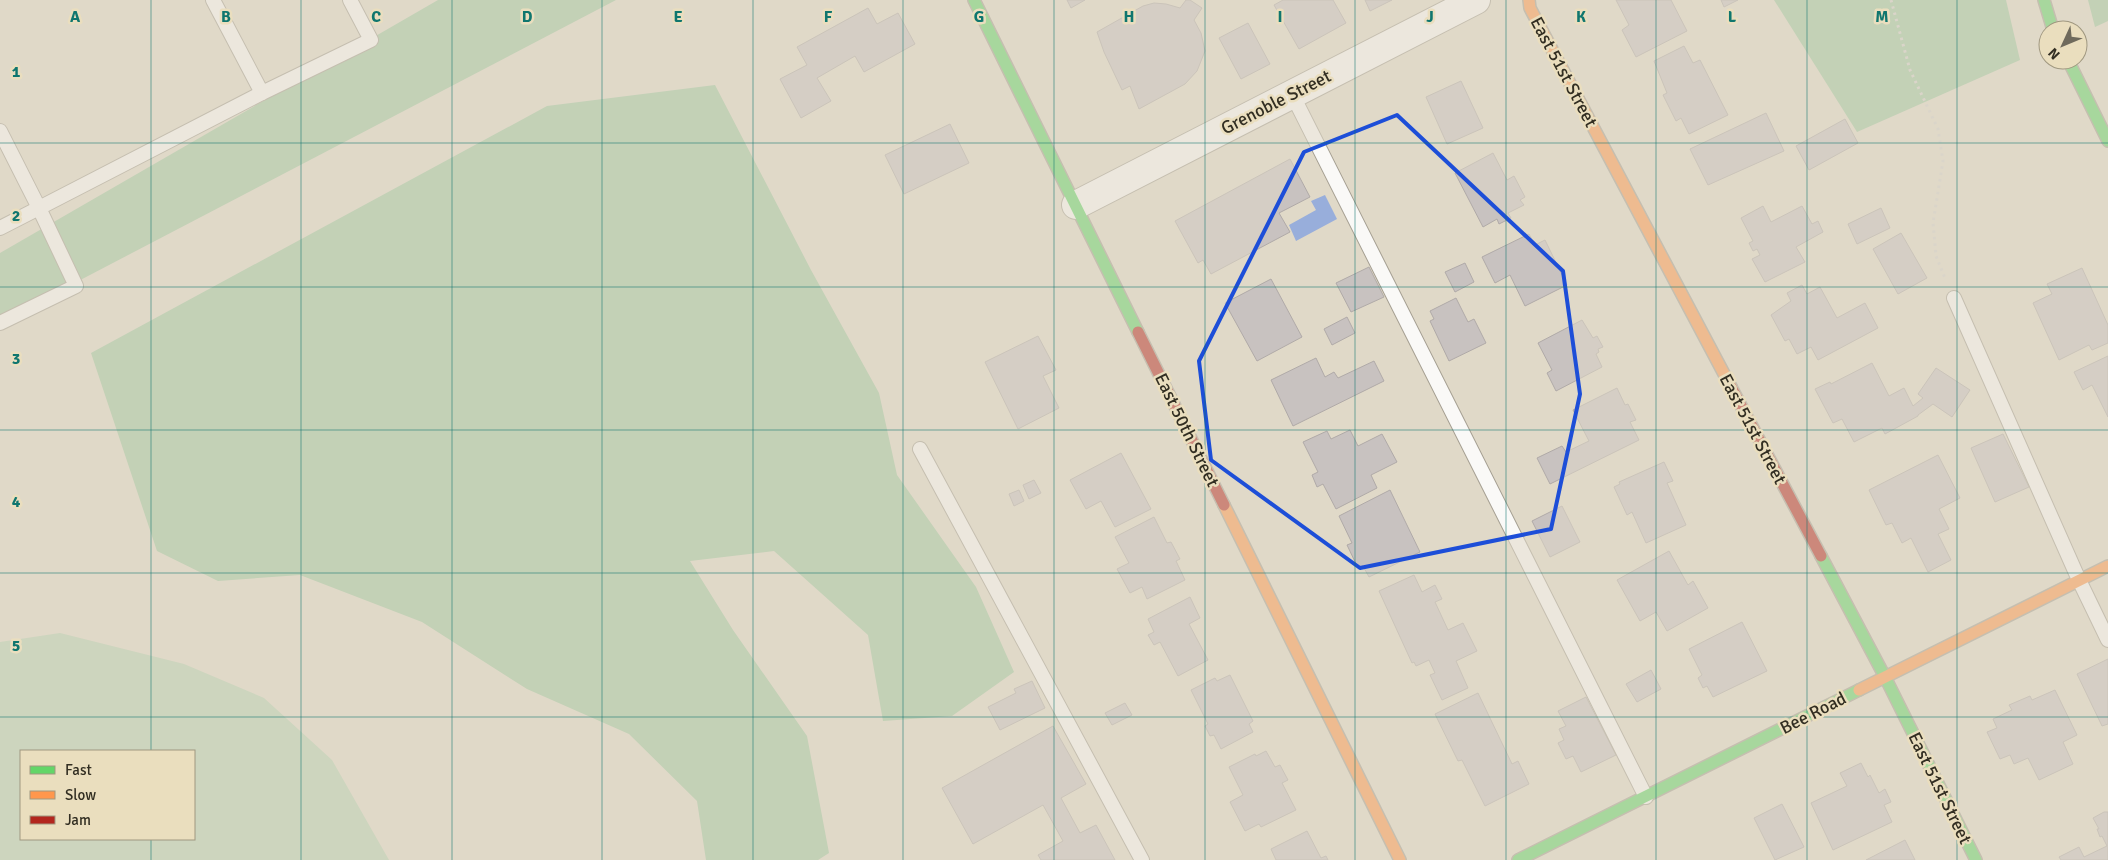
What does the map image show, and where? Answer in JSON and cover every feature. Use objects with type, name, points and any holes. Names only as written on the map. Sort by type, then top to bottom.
[{"type":"street","name":"East 50th Street","points":[[974,0],[1400,860]]},
{"type":"street","name":"Grenoble Street","points":[[1076,205],[1476,0]]},
{"type":"street","points":[[2044,0],[2049,20]]},
{"type":"street","name":"East 51st Street","points":[[1526,3],[1886,677],[1976,860]]},
{"type":"street","points":[[2073,70],[2108,141]]},
{"type":"street","name":"Bee Road","points":[[1528,858],[2108,566]]},
{"type":"lane","points":[[214,0],[262,93]]},
{"type":"lane","points":[[0,228],[262,93],[370,40],[350,0]]},
{"type":"lane","points":[[1292,94],[1646,797]]},
{"type":"lane","points":[[0,131],[76,286],[0,323]]},
{"type":"lane","points":[[1954,298],[2079,580],[2108,640]]},
{"type":"lane","points":[[920,449],[1142,860]]},
{"type":"path","points":[[1891,0],[1910,70],[1938,129],[1943,161],[1933,224],[1936,256],[1954,298]]},
{"type":"highlighted area","points":[[1397,115],[1563,271],[1580,394],[1551,529],[1360,568],[1211,460],[1199,361],[1304,152]]},
{"type":"green space","points":[[438,0],[616,0],[0,322],[0,253]]},
{"type":"green space","points":[[1774,0],[2006,0],[2020,60],[1857,132]]},
{"type":"green space","points":[[2088,0],[2108,0],[2108,21],[2095,27]]},
{"type":"green space","points":[[715,85],[811,270],[879,393],[897,475],[976,587],[1014,672],[952,716],[883,721],[868,635],[774,551],[690,561],[733,630],[807,736],[829,853],[818,860],[706,860],[697,801],[629,734],[527,689],[422,622],[300,575],[218,581],[157,551],[91,353],[547,106]]},
{"type":"green space","points":[[60,633],[184,664],[264,698],[332,760],[389,860],[0,860],[0,642]]},
{"type":"water","points":[[1325,195],[1337,219],[1296,241],[1289,225],[1316,210],[1311,201]]},
{"type":"building","points":[[1067,0],[1085,0],[1071,8]]},
{"type":"building","points":[[1186,0],[1190,0],[1202,8],[1194,20],[1201,33],[1205,51],[1197,71],[1185,84],[1139,109],[1130,86],[1122,90],[1097,32],[1143,6],[1154,3],[1180,8]]},
{"type":"building","points":[[1283,0],[1333,0],[1346,23],[1299,49],[1274,5]]},
{"type":"building","points":[[1365,0],[1392,0],[1370,11]]},
{"type":"building","points":[[1616,0],[1671,0],[1687,31],[1636,57],[1622,30],[1629,25]]},
{"type":"building","points":[[1721,0],[1738,0],[1724,7]]},
{"type":"building","points":[[868,8],[877,24],[898,13],[915,44],[864,72],[855,56],[817,78],[831,101],[801,118],[780,79],[807,65],[797,47]]},
{"type":"building","points":[[1248,23],[1270,64],[1241,79],[1219,38]]},
{"type":"building","points":[[1684,46],[1693,63],[1700,60],[1728,115],[1689,134],[1681,118],[1676,121],[1663,95],[1667,93],[1654,61]]},
{"type":"building","points":[[1461,81],[1483,128],[1447,144],[1426,97]]},
{"type":"building","points":[[1766,113],[1784,151],[1708,185],[1690,149]]},
{"type":"building","points":[[1845,119],[1858,143],[1809,170],[1796,146]]},
{"type":"building","points":[[950,124],[969,163],[904,194],[885,155]]},
{"type":"building","points":[[1493,153],[1507,180],[1514,176],[1525,197],[1520,200],[1524,205],[1508,213],[1511,218],[1499,224],[1497,219],[1483,227],[1455,173]]},
{"type":"building","points":[[1290,159],[1310,197],[1279,213],[1290,232],[1211,274],[1203,260],[1198,263],[1175,221]]},
{"type":"building","points":[[1763,206],[1771,222],[1802,206],[1812,224],[1818,221],[1823,232],[1796,247],[1805,262],[1765,282],[1752,259],[1760,255],[1757,249],[1753,251],[1749,243],[1753,241],[1741,218]]},
{"type":"building","points":[[1881,208],[1890,228],[1857,244],[1848,224]]},
{"type":"building","points":[[1901,233],[1927,278],[1898,294],[1873,249]]},
{"type":"building","points":[[1529,234],[1535,245],[1545,240],[1567,285],[1525,306],[1510,275],[1495,283],[1482,257]]},
{"type":"building","points":[[1465,263],[1474,282],[1455,292],[1445,272]]},
{"type":"building","points":[[1369,267],[1384,297],[1351,312],[1336,283]]},
{"type":"building","points":[[2082,268],[2108,325],[2108,343],[2092,350],[2089,345],[2059,360],[2033,303],[2052,294],[2047,284]]},
{"type":"building","points":[[1271,279],[1302,337],[1257,361],[1225,303]]},
{"type":"building","points":[[1802,285],[1807,294],[1820,287],[1837,318],[1865,303],[1878,328],[1818,360],[1811,347],[1797,354],[1789,339],[1785,341],[1771,315],[1791,301],[1787,293]]},
{"type":"building","points":[[1456,298],[1468,322],[1474,319],[1486,343],[1449,361],[1430,321],[1434,319],[1430,311]]},
{"type":"building","points":[[1347,317],[1355,333],[1332,345],[1324,329]]},
{"type":"building","points":[[1582,320],[1593,338],[1597,336],[1603,347],[1598,349],[1599,352],[1596,354],[1602,367],[1556,391],[1547,373],[1552,370],[1538,343]]},
{"type":"building","points":[[1038,336],[1056,370],[1043,376],[1059,408],[1018,429],[985,362]]},
{"type":"building","points":[[2108,356],[2108,417],[2092,385],[2083,390],[2074,372]]},
{"type":"building","points":[[1316,358],[1325,377],[1334,372],[1338,378],[1374,361],[1384,381],[1293,426],[1271,380]]},
{"type":"building","points":[[1872,363],[1889,396],[1904,388],[1913,406],[1923,398],[1918,394],[1936,368],[1970,390],[1952,417],[1933,404],[1918,416],[1885,434],[1882,428],[1854,442],[1842,419],[1833,423],[1815,389],[1830,382],[1831,384]]},
{"type":"building","points":[[1617,388],[1625,405],[1628,404],[1636,420],[1630,422],[1639,440],[1550,484],[1537,458],[1562,446],[1566,452],[1589,441],[1573,410]]},
{"type":"building","points":[[1350,430],[1358,446],[1382,434],[1397,462],[1371,475],[1377,488],[1336,509],[1323,484],[1317,487],[1312,475],[1318,472],[1303,442],[1327,431],[1331,439]]},
{"type":"building","points":[[2003,434],[2029,487],[1995,502],[1971,448]]},
{"type":"building","points":[[1121,453],[1151,509],[1115,527],[1101,501],[1086,509],[1070,480]]},
{"type":"building","points":[[1938,455],[1960,498],[1939,509],[1949,529],[1938,534],[1951,560],[1928,572],[1911,538],[1902,543],[1892,523],[1886,525],[1869,490]]},
{"type":"building","points":[[1664,462],[1673,481],[1667,483],[1686,525],[1646,543],[1632,512],[1627,515],[1614,487],[1620,484],[1619,482]]},
{"type":"building","points":[[1034,480],[1041,493],[1029,499],[1023,485]]},
{"type":"building","points":[[1019,490],[1024,501],[1014,506],[1009,494]]},
{"type":"building","points":[[1390,490],[1420,552],[1369,577],[1363,566],[1358,568],[1347,545],[1352,543],[1339,516]]},
{"type":"building","points":[[1562,506],[1580,542],[1550,557],[1532,521]]},
{"type":"building","points":[[1154,517],[1167,543],[1171,542],[1180,559],[1176,561],[1185,580],[1147,599],[1142,587],[1130,593],[1117,569],[1129,563],[1115,537]]},
{"type":"building","points":[[1669,551],[1688,585],[1693,581],[1708,608],[1667,631],[1656,612],[1640,621],[1617,580]]},
{"type":"building","points":[[1414,575],[1422,592],[1435,585],[1442,599],[1435,602],[1448,630],[1463,623],[1477,651],[1456,661],[1468,688],[1442,700],[1430,675],[1435,673],[1429,660],[1416,666],[1414,662],[1412,663],[1379,591]]},
{"type":"building","points":[[1190,597],[1200,618],[1189,624],[1208,660],[1178,676],[1160,642],[1154,645],[1148,635],[1154,632],[1148,619]]},
{"type":"building","points":[[1742,622],[1767,671],[1713,697],[1707,686],[1703,688],[1698,678],[1702,675],[1689,649]]},
{"type":"building","points":[[2108,659],[2108,724],[2102,726],[2077,674]]},
{"type":"building","points":[[1651,670],[1661,689],[1637,702],[1626,684]]},
{"type":"building","points":[[1230,675],[1253,721],[1249,724],[1253,732],[1221,749],[1214,735],[1210,736],[1205,726],[1208,724],[1191,690],[1215,678],[1217,681]]},
{"type":"building","points":[[1032,681],[1045,708],[1000,730],[988,707],[1016,693],[1014,689]]},
{"type":"building","points":[[2055,690],[2077,735],[2063,742],[2073,764],[2039,780],[2028,758],[2014,764],[2010,755],[2000,759],[1987,732],[1997,728],[1993,719],[2012,710],[2009,705],[2030,696],[2032,700]]},
{"type":"building","points":[[1478,693],[1512,764],[1518,761],[1529,784],[1485,806],[1462,760],[1458,761],[1435,714]]},
{"type":"building","points":[[1586,697],[1616,755],[1581,772],[1573,756],[1566,759],[1558,743],[1564,740],[1559,729],[1566,726],[1558,711]]},
{"type":"building","points":[[1125,703],[1132,715],[1112,725],[1105,713]]},
{"type":"building","points":[[1053,726],[1086,784],[1061,798],[1080,833],[1096,825],[1115,860],[1041,860],[1038,855],[1063,841],[1043,805],[973,844],[942,788]]},
{"type":"building","points":[[1266,751],[1275,767],[1280,765],[1288,780],[1282,783],[1296,810],[1261,827],[1259,824],[1245,831],[1230,802],[1243,795],[1229,767],[1255,754],[1256,756]]},
{"type":"building","points":[[1861,763],[1868,777],[1870,775],[1879,793],[1885,789],[1891,802],[1884,805],[1892,822],[1833,850],[1811,803],[1847,786],[1840,773]]},
{"type":"building","points":[[1782,804],[1804,847],[1775,860],[1754,818]]},
{"type":"building","points":[[2108,812],[2108,860],[2061,860],[2059,857],[2079,847],[2084,857],[2107,846],[2102,836],[2100,837],[2097,829],[2099,829],[2093,818]]},
{"type":"building","points":[[1307,831],[1321,858],[1326,856],[1328,860],[1276,860],[1271,849]]},
{"type":"building","points":[[1905,840],[1915,860],[1866,860]]},
{"type":"traffic: fast","points":[[974,0],[1138,332]]},
{"type":"traffic: fast","points":[[2044,0],[2050,20]]},
{"type":"traffic: fast","points":[[2073,70],[2108,141]]},
{"type":"traffic: fast","points":[[1821,556],[1885,677],[1976,860]]},
{"type":"traffic: fast","points":[[1518,860],[1859,690]]},
{"type":"traffic: slow","points":[[1529,0],[1530,8],[1731,387]]},
{"type":"traffic: slow","points":[[1224,505],[1400,860]]},
{"type":"traffic: slow","points":[[1859,690],[2108,566]]},
{"type":"traffic: jam","points":[[1138,332],[1224,505]]},
{"type":"traffic: jam","points":[[1731,387],[1821,556]]}]
